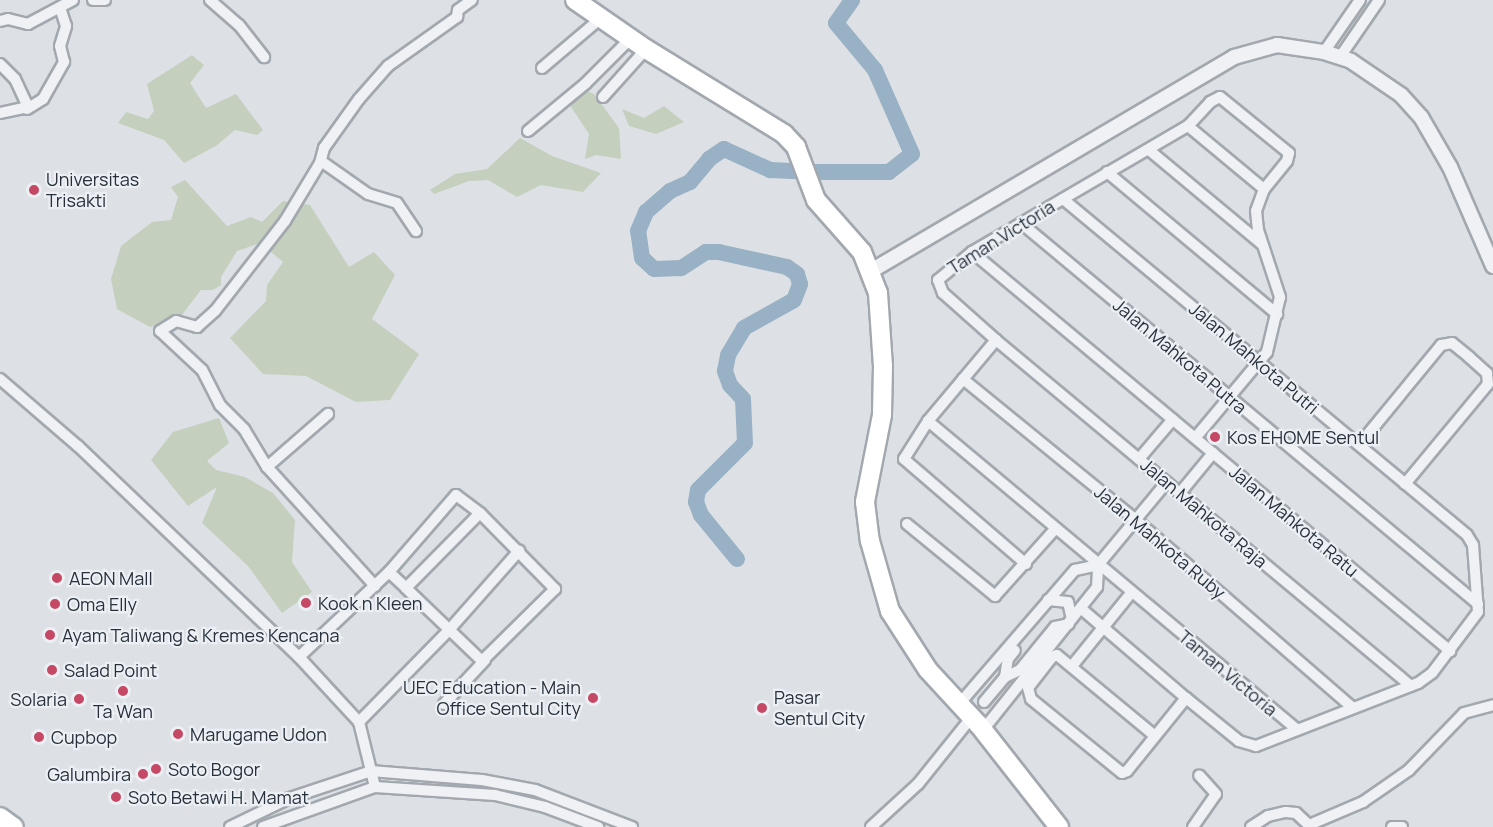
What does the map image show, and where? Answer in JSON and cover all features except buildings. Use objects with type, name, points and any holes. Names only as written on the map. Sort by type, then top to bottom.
[{"type":"main road","points":[[575,0],[638,44],[784,134],[800,155],[808,185],[862,252],[871,271],[882,318],[884,366],[882,415],[865,502],[870,541],[890,611],[903,636],[928,670],[960,703],[975,726],[1059,827]]},
{"type":"main road","points":[[0,817],[14,827]]},
{"type":"street","points":[[0,21],[8,19],[28,24],[73,0]]},
{"type":"street","points":[[93,0],[105,0]]},
{"type":"street","points":[[210,0],[239,25],[264,57]]},
{"type":"street","points":[[375,586],[267,467],[244,429],[220,405],[202,370],[160,331],[176,321],[197,327],[216,311],[285,221],[321,161],[325,146],[377,78],[457,17],[458,10],[472,0]]},
{"type":"street","points":[[1324,52],[1360,0]]},
{"type":"street","points":[[1340,57],[1379,0]]},
{"type":"street","points":[[0,112],[27,109],[43,99],[65,60],[60,46],[66,26],[60,8]]},
{"type":"street","points":[[542,68],[601,18]]},
{"type":"street","points":[[603,97],[638,44]]},
{"type":"street","points":[[528,131],[638,44]]},
{"type":"street","points":[[871,271],[1234,57],[1277,45],[1324,52],[1340,57],[1387,83],[1421,117],[1450,167],[1493,266]]},
{"type":"street","points":[[0,64],[19,86],[27,109]]},
{"type":"street","name":"Taman Victoria","points":[[996,340],[939,286],[941,274],[972,252],[1188,126],[1210,102],[1220,97],[1243,113],[1289,153],[1287,161],[1264,189],[1256,221],[1280,289],[1270,345],[1259,362],[1195,438]]},
{"type":"street","points":[[1188,126],[1264,189]]},
{"type":"street","points":[[1149,150],[1263,245]]},
{"type":"street","points":[[321,161],[368,194],[397,203],[416,231]]},
{"type":"street","points":[[1107,172],[1277,315]]},
{"type":"street","name":"Jalan Mahkota Putri","points":[[1063,199],[1471,540],[1478,604]]},
{"type":"street","name":"Jalan Mahkota Putra","points":[[1021,223],[1478,604]]},
{"type":"street","name":"Jalan Mahkota Ratu","points":[[972,252],[1450,651]]},
{"type":"street","points":[[996,340],[928,421],[905,454],[906,463],[1026,564]]},
{"type":"street","name":"Jalan Mahkota Raja","points":[[996,340],[1411,686]]},
{"type":"street","points":[[1359,445],[1441,345],[1452,343],[1469,357],[1487,373],[1488,384],[1405,484]]},
{"type":"street","points":[[0,379],[78,446],[299,657],[358,722],[375,787]]},
{"type":"street","name":"Jalan Mahkota Ruby","points":[[963,379],[1136,520],[1353,708]]},
{"type":"street","points":[[267,467],[328,414]]},
{"type":"street","points":[[1139,459],[1173,419]]},
{"type":"street","name":"Taman Victoria","points":[[928,421],[1297,730]]},
{"type":"street","points":[[1180,493],[1213,453]]},
{"type":"street","points":[[960,703],[1075,570],[1098,565],[1166,483]]},
{"type":"street","points":[[299,657],[389,572],[456,495],[480,513],[555,589],[444,704]]},
{"type":"street","points":[[406,588],[480,513]]},
{"type":"street","points":[[907,524],[995,596],[1056,528]]},
{"type":"street","points":[[358,722],[448,630],[519,551]]},
{"type":"street","points":[[871,827],[918,784],[975,726],[1070,621],[1097,587],[1098,565]]},
{"type":"street","points":[[389,572],[478,659],[485,660]]},
{"type":"street","points":[[1072,666],[1132,592]]},
{"type":"street","points":[[1046,603],[1068,602],[1070,621]]},
{"type":"street","points":[[1005,677],[1008,658],[1042,615],[1046,603]]},
{"type":"street","name":"Taman Victoria","points":[[1186,698],[1245,745],[1256,746],[1411,686],[1432,673],[1474,621],[1478,604]]},
{"type":"street","points":[[1084,611],[1186,698],[1155,736],[1122,773],[1029,696],[1028,688],[1052,657],[1060,656],[1155,736]]},
{"type":"street","points":[[984,702],[1005,677],[1020,670],[1055,627],[1070,621]]},
{"type":"street","points":[[1251,827],[1268,816],[1286,812],[1296,813],[1309,825],[1336,822],[1409,770],[1464,713],[1493,705]]},
{"type":"street","points":[[230,827],[290,798],[371,771],[482,780],[535,790],[632,827]]},
{"type":"street","points":[[1193,827],[1216,794],[1199,775]]},
{"type":"street","points":[[263,827],[375,787],[495,795],[545,807],[598,827]]},
{"type":"street","points":[[290,798],[297,813]]},
{"type":"street","points":[[861,827],[887,814]]},
{"type":"street","points":[[1392,827],[1402,827]]},
{"type":"green space","points":[[192,55],[204,65],[190,83],[206,108],[236,94],[263,130],[257,135],[235,130],[216,146],[184,163],[164,140],[118,123],[126,112],[148,119],[154,111],[147,84]]},
{"type":"green space","points":[[585,90],[594,94],[619,128],[621,159],[596,155],[585,159],[589,134],[569,104]]},
{"type":"green space","points":[[664,106],[684,122],[656,134],[629,126],[622,109],[644,118]]},
{"type":"green space","points":[[520,138],[552,156],[601,173],[583,192],[541,185],[517,197],[488,180],[469,181],[434,194],[430,190],[455,174],[487,169]]},
{"type":"green space","points":[[185,180],[227,226],[251,217],[262,222],[283,201],[310,205],[349,267],[374,252],[395,275],[372,319],[419,354],[390,400],[356,402],[306,376],[263,374],[230,338],[266,301],[267,285],[283,262],[260,243],[237,251],[221,277],[221,285],[213,290],[201,290],[181,316],[150,327],[117,309],[111,279],[121,246],[152,222],[171,220],[178,197],[171,187]]},
{"type":"green space","points":[[219,418],[229,443],[207,461],[216,470],[245,477],[273,493],[295,520],[292,562],[312,592],[282,613],[248,566],[202,523],[217,487],[188,506],[151,460],[173,432]]},
{"type":"waterway","points":[[737,559],[701,515],[696,502],[698,490],[745,443],[743,399],[730,385],[725,371],[728,355],[744,328],[794,300],[800,284],[797,274],[787,267],[719,252],[706,252],[681,268],[654,269],[642,258],[638,231],[646,212],[670,191],[690,182],[709,159],[724,149],[770,170],[815,172],[889,172],[912,154],[875,70],[836,23],[852,0]]},
{"type":"place","name":"Universitas Trisakti","points":[[34,190]]},
{"type":"place","name":"Kos EHOME Sentul","points":[[1215,437]]},
{"type":"place","name":"AEON Mall","points":[[57,578]]},
{"type":"place","name":"Kook n Kleen","points":[[306,603]]},
{"type":"place","name":"Oma Elly","points":[[55,604]]},
{"type":"place","name":"Ayam Taliwang & Kremes Kencana","points":[[50,635]]},
{"type":"place","name":"Salad Point","points":[[52,670]]},
{"type":"place","name":"Ta Wan","points":[[123,691]]},
{"type":"place","name":"UEC Education - Main Office Sentul City","points":[[593,698]]},
{"type":"place","name":"Solaria","points":[[79,699]]},
{"type":"place","name":"Pasar Sentul City","points":[[762,708]]},
{"type":"place","name":"Marugame Udon","points":[[178,734]]},
{"type":"place","name":"Cupbop","points":[[39,737]]},
{"type":"place","name":"Soto Bogor","points":[[156,769]]},
{"type":"place","name":"Galumbira","points":[[143,774]]},
{"type":"place","name":"Soto Betawi H. Mamat","points":[[116,797]]}]
